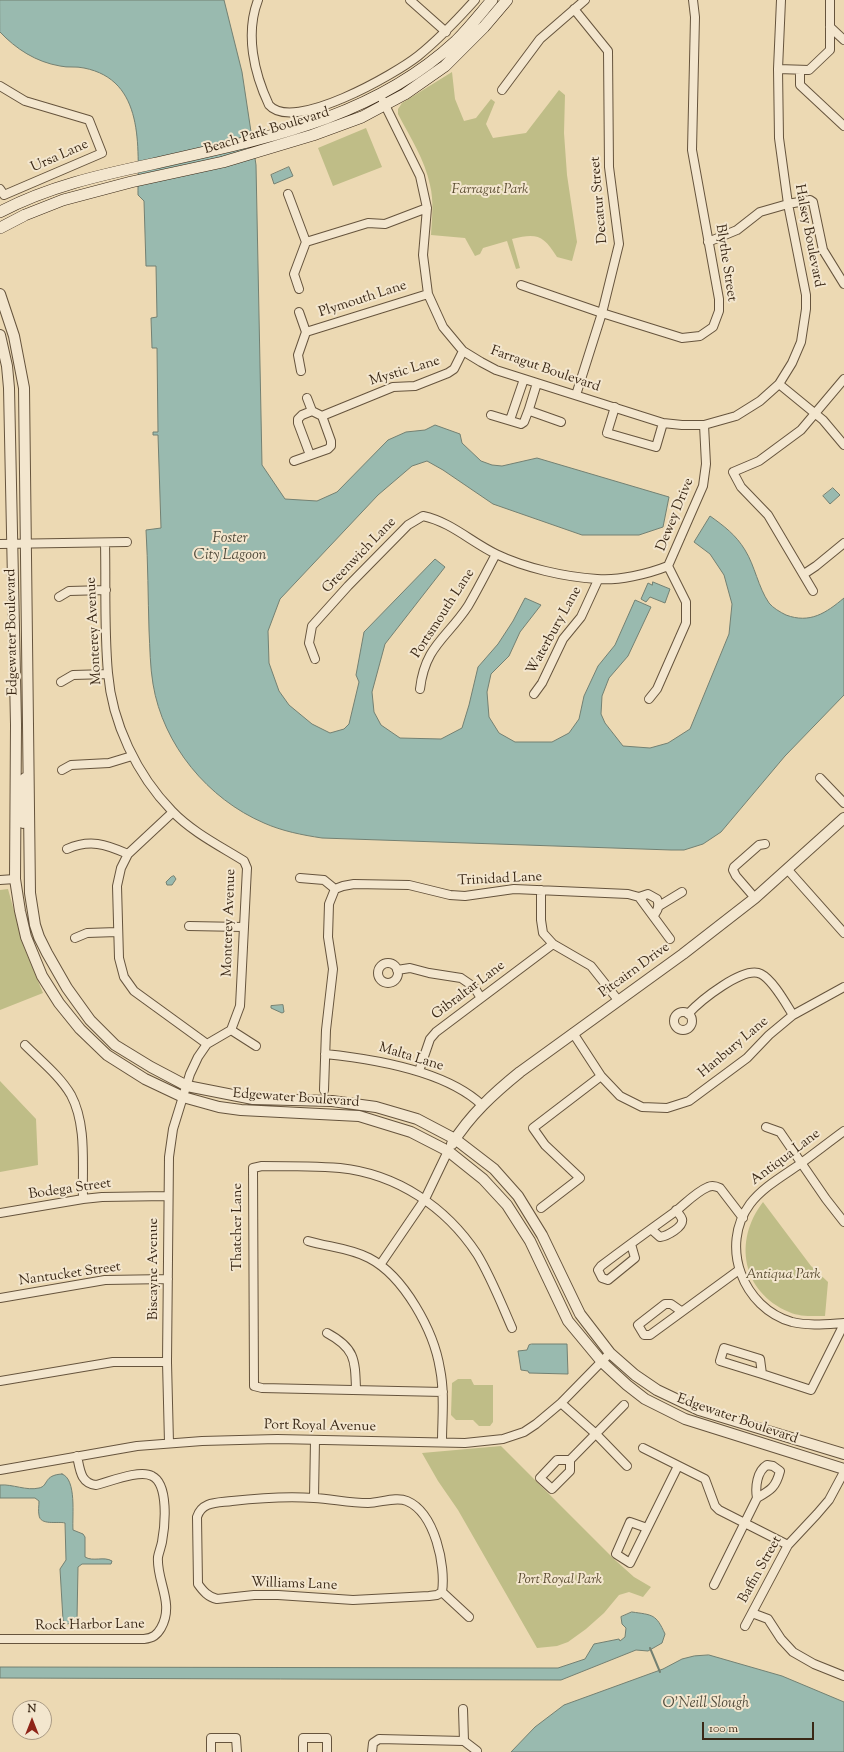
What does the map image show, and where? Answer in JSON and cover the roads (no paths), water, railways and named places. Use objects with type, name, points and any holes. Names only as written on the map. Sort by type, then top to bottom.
[{"type":"main road","name":"Beach Park Boulevard","points":[[0,228],[25,215],[62,200],[131,182],[223,162],[312,130],[342,113],[380,95],[413,75],[441,53],[472,23],[492,0]]},
{"type":"main road","name":"Beach Park Boulevard","points":[[0,212],[46,191],[124,170],[243,143],[312,130],[362,117],[386,106],[421,84],[445,66],[479,32],[507,0]]},
{"type":"street","points":[[258,0],[253,18],[252,38],[254,60],[269,105],[274,110],[281,112],[324,106],[378,82],[418,56],[446,32],[475,0]]},
{"type":"street","points":[[410,0],[446,32]]},
{"type":"street","points":[[502,90],[540,39],[585,0]]},
{"type":"street","name":"Blythe Street","points":[[521,285],[602,314],[682,338],[695,337],[707,332],[713,327],[717,319],[720,305],[692,150],[695,17],[693,0]]},
{"type":"street","name":"Halsey Boulevard","points":[[704,425],[725,420],[747,411],[779,384],[792,363],[801,342],[806,309],[806,295],[788,204],[778,138],[778,69],[781,0]]},
{"type":"street","points":[[778,69],[809,70],[830,50],[830,0]]},
{"type":"street","name":"Decatur Street","points":[[574,9],[608,51],[609,167],[619,244],[602,314],[576,395]]},
{"type":"street","points":[[830,27],[844,40]]},
{"type":"street","points":[[800,70],[800,85],[844,126]]},
{"type":"street","name":"Ursa Lane","points":[[0,86],[25,101],[89,120],[102,153],[4,195],[0,188]]},
{"type":"street","name":"Farragut Boulevard","points":[[380,95],[420,176],[427,208],[423,255],[428,294],[443,327],[463,351],[491,367],[524,379],[663,423],[704,425]]},
{"type":"street","points":[[288,194],[306,242],[294,274],[299,289]]},
{"type":"street","points":[[708,242],[737,230],[760,212],[807,200],[813,202],[819,238],[823,250],[844,284]]},
{"type":"street","points":[[306,242],[368,223],[385,224],[427,208]]},
{"type":"street","name":"Edgewater Boulevard","points":[[0,294],[14,336],[24,388],[25,543],[30,757],[30,893],[35,925],[39,937],[67,988],[90,1020],[115,1045],[151,1067],[187,1086],[253,1099],[332,1101],[376,1107],[417,1119],[455,1139],[494,1169],[518,1196],[542,1235],[580,1314],[610,1353],[640,1378],[657,1390],[688,1406],[844,1454]]},
{"type":"street","name":"Plymouth Lane","points":[[306,332],[428,294]]},
{"type":"street","name":"Plymouth Lane","points":[[299,312],[306,332],[298,355],[302,371]]},
{"type":"street","name":"Edgewater Boulevard","points":[[0,335],[7,366],[9,388],[16,725],[15,879],[26,937],[42,976],[59,1003],[80,1029],[107,1055],[145,1079],[183,1097],[219,1107],[241,1110],[359,1116],[411,1132],[448,1151],[482,1179],[507,1205],[530,1241],[568,1321],[602,1362],[627,1385],[645,1399],[685,1419],[844,1470]]},
{"type":"street","name":"Mystic Lane","points":[[322,416],[393,387],[415,386],[448,373],[454,369],[463,351]]},
{"type":"street","points":[[510,420],[524,379]]},
{"type":"street","points":[[813,591],[768,515],[741,487],[733,472],[759,462],[801,430],[844,379]]},
{"type":"street","points":[[491,415],[521,424],[524,422],[537,383]]},
{"type":"street","points":[[779,384],[823,420],[844,445]]},
{"type":"street","points":[[294,461],[328,449],[331,446],[331,441],[322,416],[312,411],[307,398]]},
{"type":"street","points":[[615,408],[607,433],[656,447],[663,423]]},
{"type":"street","points":[[529,409],[534,414],[561,422]]},
{"type":"street","points":[[310,455],[298,424],[298,419],[302,415],[312,411]]},
{"type":"street","name":"Dewey Drive","points":[[668,566],[703,486],[706,464],[704,425]]},
{"type":"street","name":"Greenwich Lane","points":[[315,659],[310,643],[312,626],[348,586],[408,525],[423,516],[437,519],[496,554],[546,571],[598,580],[642,574],[668,566]]},
{"type":"street","points":[[0,544],[127,542]]},
{"type":"street","name":"Monterey Avenue","points":[[105,543],[108,674],[116,712],[132,756],[157,793],[173,812],[199,834],[244,861],[247,868],[240,1006],[231,1030]]},
{"type":"street","points":[[804,574],[844,543]]},
{"type":"street","name":"Portsmouth Lane","points":[[420,689],[422,672],[429,656],[468,606],[496,554]]},
{"type":"street","points":[[648,699],[657,688],[686,623],[686,602],[668,566]]},
{"type":"street","name":"Waterbury Lane","points":[[534,694],[542,683],[563,640],[581,617],[598,580]]},
{"type":"street","points":[[59,597],[69,591],[106,590]]},
{"type":"street","points":[[61,682],[73,676],[108,674]]},
{"type":"street","points":[[62,770],[71,765],[109,763],[132,756]]},
{"type":"street","name":"Edgewater Boulevard","points":[[15,879],[22,869],[23,792],[30,757]]},
{"type":"street","points":[[820,778],[844,803]]},
{"type":"street","points":[[173,812],[128,854],[118,877],[118,932],[121,968],[128,984],[140,996],[207,1044]]},
{"type":"street","name":"Pitcairn Drive","points":[[448,1151],[455,1139],[482,1105],[495,1092],[573,1033],[683,954],[755,898],[788,870],[844,818]]},
{"type":"street","points":[[67,849],[78,844],[105,844],[128,854]]},
{"type":"street","points":[[755,898],[736,876],[733,870],[734,867],[759,845],[765,844]]},
{"type":"street","points":[[788,870],[844,933]]},
{"type":"street","points":[[300,878],[324,880],[335,889],[329,904],[328,937],[333,969],[327,1009],[324,1090]]},
{"type":"street","points":[[0,880],[15,879]]},
{"type":"street","name":"Edgewater Boulevard","points":[[15,879],[21,885],[24,892],[28,921],[38,947],[48,955]]},
{"type":"street","name":"Trinidad Lane","points":[[335,889],[354,884],[409,885],[450,895],[465,896],[514,889],[617,893],[639,897],[645,894],[652,894],[657,899],[659,906]]},
{"type":"street","points":[[541,890],[543,933],[553,944],[591,966],[618,1000]]},
{"type":"street","points":[[653,916],[657,912],[659,906],[682,892]]},
{"type":"street","points":[[639,897],[670,939]]},
{"type":"street","points":[[189,926],[243,927]]},
{"type":"street","points":[[75,938],[87,933],[118,932]]},
{"type":"street","name":"Gibraltar Lane","points":[[419,1072],[430,1039],[436,1032],[553,944]]},
{"type":"street","points":[[397,970],[410,968],[429,973],[461,978],[474,987],[481,998]]},
{"type":"street","points":[[688,1014],[728,982],[749,972],[761,974],[769,979],[793,1015]]},
{"type":"street","name":"Hanbury Lane","points":[[573,1033],[602,1076],[620,1096],[642,1107],[654,1109],[667,1108],[678,1106],[689,1101],[742,1062],[793,1015],[844,986]]},
{"type":"street","points":[[183,1097],[190,1074],[198,1057],[207,1044],[231,1030],[256,1046]]},
{"type":"street","points":[[25,1045],[55,1075],[70,1094],[75,1104],[81,1130],[83,1199]]},
{"type":"street","name":"Malta Lane","points":[[325,1054],[372,1060],[419,1072],[464,1092],[475,1098],[482,1105]]},
{"type":"street","points":[[541,1208],[580,1178],[545,1145],[534,1128],[602,1076]]},
{"type":"street","name":"Biscayne Avenue","points":[[169,1443],[167,1362],[169,1157],[173,1129],[183,1097]]},
{"type":"street","points":[[766,1127],[780,1132],[826,1200],[844,1222]]},
{"type":"street","name":"Antiqua Lane","points":[[844,1131],[770,1184],[756,1198],[750,1205],[743,1218],[737,1240],[739,1270],[751,1292],[760,1304],[777,1315],[792,1322],[804,1324],[844,1324]]},
{"type":"street","points":[[380,1265],[424,1199],[448,1151]]},
{"type":"street","name":"Thatcher Lane","points":[[443,1392],[262,1388],[254,1386],[252,1168],[262,1166],[342,1168],[371,1174],[391,1181],[424,1199],[449,1219],[466,1238],[484,1267],[512,1328]]},
{"type":"street","points":[[630,1244],[635,1255],[634,1261],[608,1280],[602,1278],[599,1274],[599,1268],[630,1244],[704,1189],[716,1186],[725,1193],[743,1218]]},
{"type":"street","name":"Bodega Street","points":[[0,1213],[102,1197],[168,1196]]},
{"type":"street","points":[[651,1229],[660,1237],[666,1236],[682,1223],[682,1219],[676,1210]]},
{"type":"street","points":[[308,1241],[356,1253],[380,1265],[401,1286],[413,1302],[436,1352],[440,1368],[443,1392],[442,1442]]},
{"type":"street","points":[[681,1311],[671,1304],[665,1304],[638,1326],[644,1335],[650,1335],[739,1270]]},
{"type":"street","name":"Nantucket Street","points":[[0,1298],[105,1280],[168,1279]]},
{"type":"street","points":[[762,1374],[760,1359],[724,1348],[720,1361],[811,1390],[844,1324]]},
{"type":"street","points":[[327,1333],[341,1340],[353,1358],[356,1389]]},
{"type":"street","name":"Port Royal Avenue","points":[[0,1470],[117,1449],[169,1443],[237,1439],[483,1442],[509,1437],[530,1428],[561,1403],[610,1353]]},
{"type":"street","points":[[0,1382],[113,1362],[167,1362]]},
{"type":"street","points":[[561,1403],[596,1434],[627,1466]]},
{"type":"street","points":[[570,1460],[624,1404]]},
{"type":"street","points":[[314,1498],[315,1440]]},
{"type":"street","points":[[643,1448],[706,1479],[715,1506],[745,1524],[788,1545]]},
{"type":"street","name":"Rock Harbor Lane","points":[[0,1639],[153,1638],[165,1620],[166,1595],[158,1557],[164,1523],[164,1492],[159,1482],[152,1475],[138,1474],[96,1485],[91,1484],[83,1479],[80,1474],[77,1456]]},
{"type":"street","points":[[647,1528],[630,1522],[616,1554],[630,1563],[678,1466]]},
{"type":"street","name":"Baffin Street","points":[[745,1626],[788,1545],[818,1514],[829,1500],[844,1470]]},
{"type":"street","name":"Williams Lane","points":[[314,1498],[370,1503],[402,1500],[413,1505],[427,1521],[438,1545],[442,1561],[442,1592],[438,1595],[430,1596],[361,1600],[278,1595],[254,1595],[217,1599],[208,1595],[198,1584],[197,1517],[202,1507],[239,1500],[314,1498]]},
{"type":"street","points":[[714,1585],[757,1498]]},
{"type":"street","points":[[442,1592],[469,1617]]},
{"type":"street","points":[[752,1613],[768,1619],[781,1639],[793,1652],[814,1664],[844,1676]]},
{"type":"street","points":[[464,1709],[464,1741]]},
{"type":"street","points":[[212,1752],[212,1738],[236,1738],[236,1752]]},
{"type":"street","points":[[303,1752],[303,1738],[327,1738],[327,1752]]},
{"type":"street","points":[[372,1752],[373,1743],[379,1739],[464,1741],[477,1751]]},
{"type":"water","name":"Foster City Lagoon","points":[[0,0],[224,0],[242,72],[256,165],[262,465],[285,499],[317,501],[337,492],[388,440],[406,432],[425,430],[435,425],[460,434],[462,443],[481,461],[492,465],[502,466],[537,458],[669,497],[663,527],[639,535],[582,535],[493,504],[427,461],[412,466],[378,495],[280,599],[268,631],[269,663],[279,691],[289,705],[312,724],[330,733],[344,729],[349,724],[359,682],[356,675],[364,632],[435,559],[445,567],[385,644],[372,692],[374,712],[381,725],[400,738],[441,739],[462,728],[478,667],[498,644],[513,621],[525,598],[541,605],[520,632],[509,656],[491,674],[487,692],[489,717],[499,733],[515,742],[552,742],[569,733],[579,719],[584,696],[598,666],[615,645],[635,600],[651,607],[628,656],[609,678],[602,696],[601,714],[605,723],[623,746],[650,748],[668,743],[690,729],[729,634],[732,604],[724,575],[710,554],[694,542],[710,516],[738,540],[748,556],[765,597],[771,605],[779,611],[786,615],[810,618],[817,616],[831,608],[844,598],[844,695],[785,756],[721,832],[703,844],[684,850],[322,838],[278,828],[244,813],[224,800],[207,785],[191,767],[167,728],[158,707],[151,671],[146,530],[161,528],[158,435],[153,435],[153,432],[158,432],[157,348],[152,348],[151,318],[157,317],[156,266],[146,266],[144,201],[138,195],[137,137],[134,118],[128,101],[118,86],[104,75],[84,68],[63,67],[35,58],[27,54],[6,38],[0,32]]},
{"type":"water","points":[[289,167],[293,176],[274,184],[271,175]]},
{"type":"water","points":[[833,488],[840,495],[830,504],[823,496]]},
{"type":"water","points":[[653,582],[670,589],[665,603],[650,597],[646,602],[641,599],[648,583],[652,585]]},
{"type":"water","points":[[174,876],[176,879],[172,885],[167,885],[166,882]]},
{"type":"water","points":[[283,1005],[284,1012],[282,1013],[271,1008],[271,1006]]},
{"type":"water","points":[[567,1344],[568,1374],[529,1373],[528,1371],[521,1370],[518,1351],[527,1350],[529,1345]]},
{"type":"water","points":[[62,1474],[67,1477],[72,1490],[73,1530],[83,1534],[85,1537],[85,1557],[112,1561],[111,1564],[82,1564],[78,1567],[77,1619],[74,1623],[66,1624],[63,1620],[60,1569],[66,1560],[65,1523],[42,1521],[39,1513],[39,1501],[35,1498],[0,1498],[0,1485],[34,1489],[42,1487],[52,1476]]},
{"type":"water","points":[[632,1612],[649,1615],[656,1619],[665,1634],[662,1643],[648,1651],[636,1650],[561,1680],[0,1678],[0,1667],[558,1668],[585,1659],[594,1644],[619,1639],[620,1641],[625,1637],[626,1628],[622,1624],[621,1617]]},
{"type":"water","name":"O'Neill Slough","points":[[709,1655],[782,1676],[844,1702],[844,1752],[511,1752],[535,1727],[564,1705],[663,1669],[682,1659],[694,1656]]},
{"type":"waterway","points":[[650,1648],[660,1672]]},
{"type":"park label","name":"Farragut Park","points":[[490,191]]},
{"type":"park label","name":"Antiqua Park","points":[[783,1276]]},
{"type":"park label","name":"Port Royal Park","points":[[560,1581]]}]
